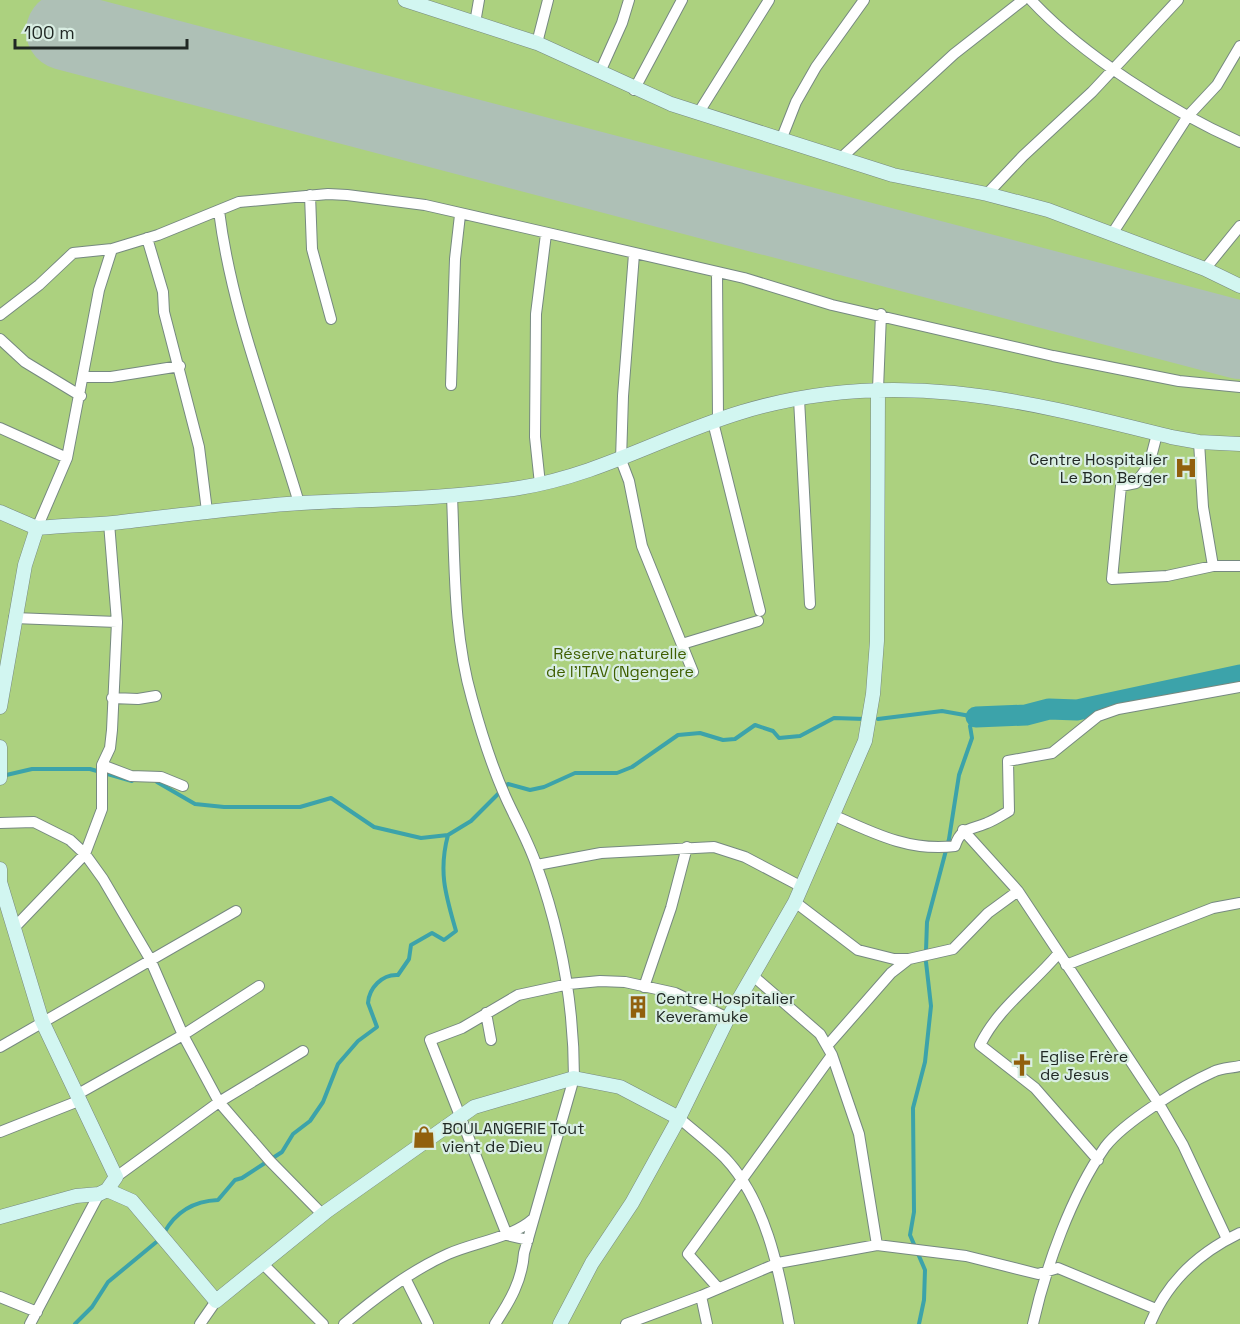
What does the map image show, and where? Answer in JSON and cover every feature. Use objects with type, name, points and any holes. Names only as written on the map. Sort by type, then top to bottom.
[{"type":"street","points":[[405,0],[424,3],[475,23],[537,43],[634,90],[893,175],[987,194],[1048,210],[1205,269],[1240,286]]},
{"type":"street","points":[[475,23],[479,0]]},
{"type":"street","points":[[537,43],[548,0]]},
{"type":"street","points":[[600,72],[622,23],[629,0]]},
{"type":"street","points":[[634,90],[682,0]]},
{"type":"street","points":[[699,112],[769,0]]},
{"type":"street","points":[[781,140],[796,102],[816,67],[864,0]]},
{"type":"street","points":[[840,158],[954,54],[1023,0]]},
{"type":"street","points":[[1032,0],[1047,17],[1113,68],[1188,116],[1240,142]]},
{"type":"street","points":[[987,194],[1023,156],[1092,92],[1178,0]]},
{"type":"street","points":[[1112,234],[1188,116],[1217,85],[1240,46]]},
{"type":"street","points":[[310,195],[312,249],[331,319]]},
{"type":"street","points":[[0,315],[39,285],[67,256],[85,250],[112,249],[247,201],[310,195],[355,196],[424,206],[717,272],[832,305],[881,314],[1053,356],[1179,381],[1240,387]]},
{"type":"street","points":[[219,210],[225,255],[237,311],[299,503]]},
{"type":"street","points":[[452,385],[455,259],[460,215]]},
{"type":"street","points":[[1205,269],[1240,226]]},
{"type":"street","points":[[540,484],[535,436],[535,326],[546,234]]},
{"type":"street","points":[[147,238],[199,447],[207,511]]},
{"type":"street","points":[[0,707],[2,677],[25,565],[37,528],[67,458],[81,396],[99,290],[112,249]]},
{"type":"street","points":[[634,254],[624,375],[621,460],[629,481],[642,546],[693,672]]},
{"type":"street","points":[[682,644],[759,616],[716,421],[717,272]]},
{"type":"street","points":[[560,1324],[592,1263],[632,1203],[680,1118],[728,1018],[795,902],[865,741],[873,694],[878,570],[878,389],[881,314]]},
{"type":"street","points":[[0,339],[26,362],[81,396]]},
{"type":"street","points":[[84,377],[111,377],[180,366]]},
{"type":"street","points":[[0,512],[37,528],[109,523],[299,503],[452,496],[540,484],[562,480],[621,460],[716,421],[773,403],[837,392],[878,389],[982,394],[1199,442],[1240,444]]},
{"type":"street","points":[[799,399],[810,604]]},
{"type":"street","points":[[0,428],[67,458]]},
{"type":"street","points":[[1158,434],[1149,465],[1136,483],[1120,486],[1112,579],[1167,576],[1213,566],[1240,566]]},
{"type":"street","points":[[1199,442],[1203,507],[1213,566]]},
{"type":"street","points":[[452,496],[456,631],[464,671],[505,795],[537,865],[569,984],[574,1078],[528,1240],[518,1285],[495,1324]]},
{"type":"street","points":[[14,928],[85,854],[102,809],[102,771],[110,748],[117,621],[109,523]]},
{"type":"street","points":[[14,618],[117,621]]},
{"type":"street","points":[[833,815],[906,845],[939,848],[955,846],[958,835],[963,830],[987,823],[1008,811],[1008,761],[1052,753],[1098,716],[1118,709],[1240,687]]},
{"type":"street","points":[[112,698],[138,699],[156,696]]},
{"type":"street","points":[[0,747],[0,778]]},
{"type":"street","points":[[102,771],[130,776],[161,777],[183,786]]},
{"type":"street","points":[[0,823],[34,822],[70,840],[85,854],[103,879],[150,958],[183,1035],[219,1102],[277,1169],[323,1215]]},
{"type":"street","points":[[963,830],[1018,891],[1159,1104],[1183,1145],[1227,1239]]},
{"type":"street","points":[[644,987],[671,908],[687,847]]},
{"type":"street","points":[[537,865],[601,854],[714,847],[745,857],[801,887]]},
{"type":"street","points":[[0,869],[2,890],[42,1021],[117,1177],[132,1201],[171,1244],[216,1301]]},
{"type":"street","points":[[795,902],[858,950],[894,959],[909,959],[953,950],[988,913],[1018,891]]},
{"type":"street","points":[[1065,964],[1213,908],[1240,903]]},
{"type":"street","points":[[0,1047],[150,958],[236,911]]},
{"type":"street","points":[[1058,954],[1001,1010],[990,1024],[980,1045],[1035,1088],[1098,1160]]},
{"type":"street","points":[[718,1288],[688,1254],[830,1051],[891,973],[909,959]]},
{"type":"street","points":[[752,975],[820,1034],[830,1051],[859,1134],[877,1245]]},
{"type":"street","points":[[507,1235],[430,1040],[462,1028],[518,995],[569,984],[608,982],[675,993],[728,1018]]},
{"type":"street","points":[[0,1132],[80,1097],[259,986]]},
{"type":"street","points":[[486,1013],[491,1040]]},
{"type":"street","points":[[30,1324],[103,1192],[117,1177],[219,1102],[303,1051]]},
{"type":"street","points":[[1033,1324],[1047,1271],[1069,1215],[1106,1146],[1123,1130],[1159,1104],[1215,1071],[1240,1066]]},
{"type":"street","points":[[200,1324],[216,1301],[323,1215],[474,1107],[574,1078],[620,1087],[680,1118],[725,1158],[740,1179],[778,1263],[789,1324]]},
{"type":"street","points":[[0,1217],[76,1196],[103,1192],[132,1201]]},
{"type":"street","points":[[344,1324],[405,1278],[468,1245],[524,1228],[534,1218]]},
{"type":"street","points":[[1150,1324],[1156,1309],[1195,1260],[1240,1233]]},
{"type":"street","points":[[507,1235],[528,1240]]},
{"type":"street","points":[[626,1324],[701,1296],[778,1263],[877,1245],[927,1250],[1005,1264],[1038,1274],[1058,1268],[1073,1272],[1156,1309]]},
{"type":"street","points":[[263,1264],[323,1324]]},
{"type":"street","points":[[405,1278],[428,1324]]},
{"type":"street","points":[[701,1296],[707,1324]]},
{"type":"street","points":[[0,1297],[37,1312]]},
{"type":"green space","name":"Réserve naturelle de l'ITAV (Ngengere","points":[[0,0],[1240,0],[1240,1324],[0,1324]]},
{"type":"waterway","points":[[976,717],[1026,715],[1049,709],[1077,710],[1240,675]]},
{"type":"waterway","points":[[878,719],[942,711],[976,717],[970,726],[972,738],[959,775],[949,839],[927,922],[926,951]]},
{"type":"waterway","points":[[157,782],[195,804],[224,807],[300,807],[331,798],[374,827],[421,838],[448,835],[471,821],[508,784],[530,790],[544,787],[575,773],[617,773],[632,767],[678,735],[700,733],[723,740],[735,739],[755,725],[773,731],[779,738],[800,736],[834,718],[865,719]]},
{"type":"waterway","points":[[2,776],[32,769],[90,769],[132,781]]},
{"type":"waterway","points":[[164,1233],[180,1213],[202,1202],[218,1200],[235,1180],[242,1178],[282,1152],[293,1134],[310,1121],[323,1102],[338,1064],[358,1041],[377,1027],[368,1003],[377,983],[392,975],[398,975],[409,959],[411,945],[432,933],[444,940],[456,931],[444,884],[445,848],[448,835]]},
{"type":"waterway","points":[[919,1324],[924,1300],[925,1270],[910,1235],[914,1212],[913,1108],[925,1062],[931,1006],[926,962]]},
{"type":"waterway","points":[[75,1324],[92,1307],[108,1282],[160,1239]]},
{"type":"runway","points":[[65,31],[1240,340]]},
{"type":"place","name":"Centre Hospitalier Le Bon Berger","points":[[1186,468]]},
{"type":"place","name":"Centre Hospitalier Keveramuke","points":[[638,1007]]},
{"type":"place","name":"Eglise Frère de Jesus","points":[[1022,1065]]},
{"type":"place","name":"BOULANGERIE Tout vient de Dieu","points":[[424,1137]]}]
